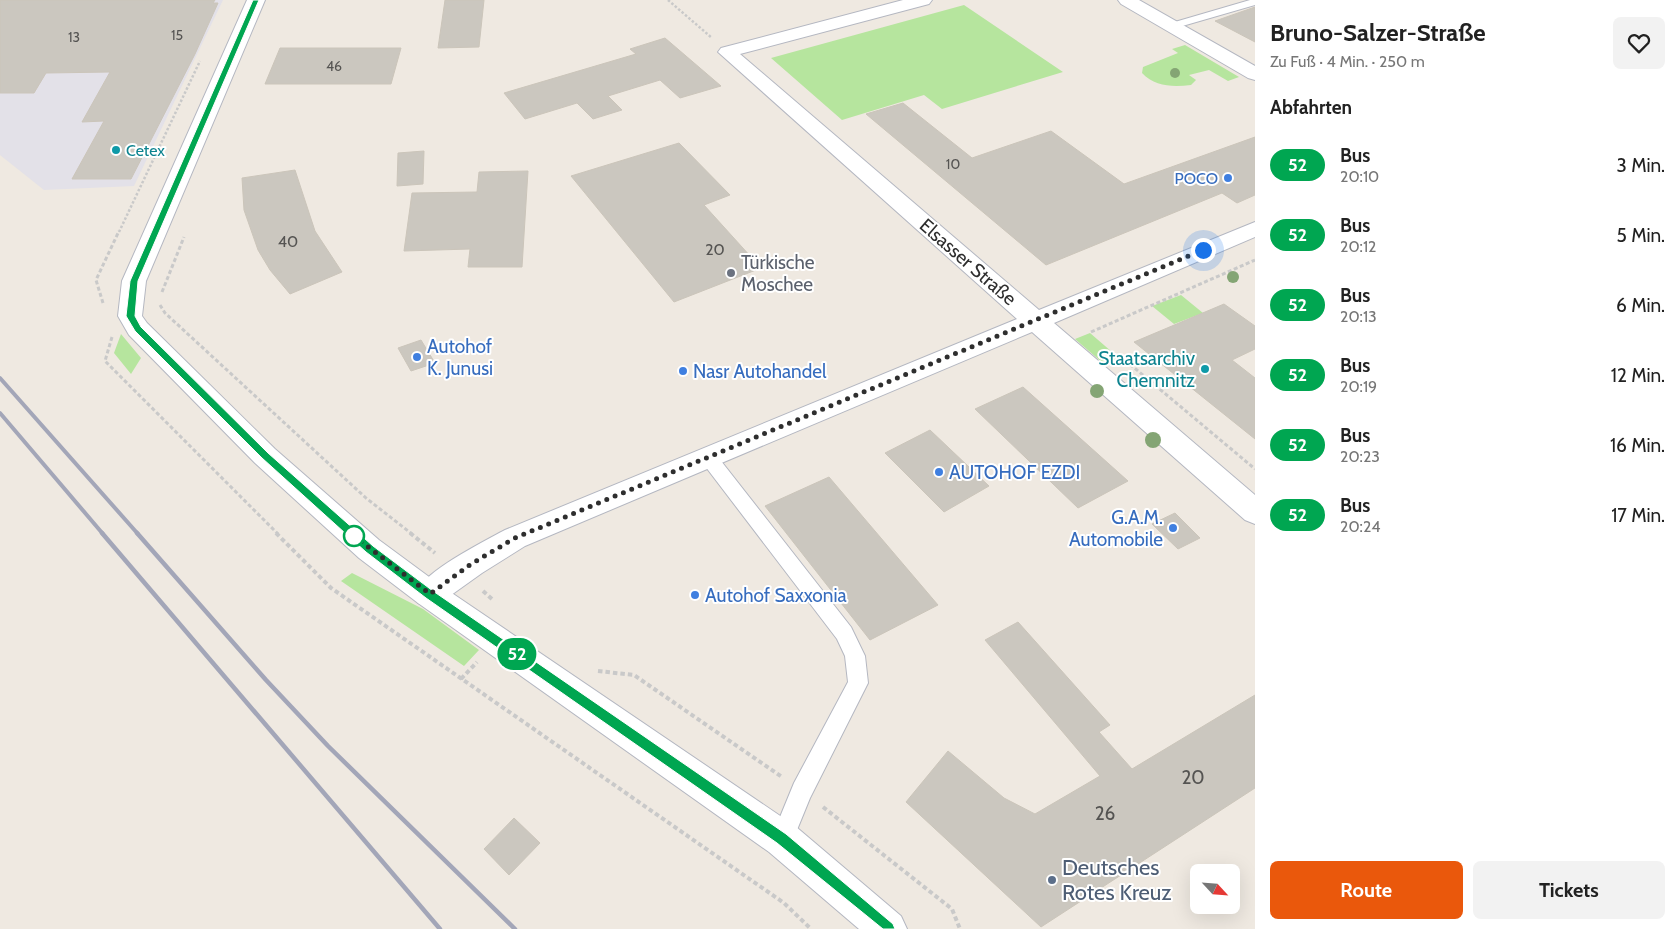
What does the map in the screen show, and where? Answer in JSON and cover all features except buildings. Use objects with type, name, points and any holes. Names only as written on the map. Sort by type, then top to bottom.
[{"type":"street","points":[[256,0],[134,281],[130,316],[138,329],[265,456],[369,549],[430,594],[782,838],[888,929]]},
{"type":"street","points":[[727,52],[923,0]]},
{"type":"street","points":[[1127,0],[1255,74]]},
{"type":"street","name":"Elsasser Straße","points":[[727,52],[1255,512]]},
{"type":"street","points":[[430,594],[459,572],[515,538],[1255,229]]},
{"type":"lane","points":[[1172,26],[1255,2]]},
{"type":"lane","points":[[708,457],[844,633],[854,651],[858,665],[858,683],[802,791],[782,838]]},
{"type":"path","points":[[668,0],[727,52]]},
{"type":"path","points":[[96,280],[204,52]]},
{"type":"path","points":[[187,229],[158,301],[164,313],[366,498],[501,606]]},
{"type":"path","points":[[1097,337],[1090,331],[1255,260]]},
{"type":"path","points":[[130,316],[112,336],[105,361],[331,588],[784,903],[812,929]]},
{"type":"path","points":[[1120,356],[1255,469]]},
{"type":"path","points":[[591,666],[599,672],[634,675],[802,791],[952,909],[960,929]]},
{"type":"shaded area","points":[[0,0],[223,0],[134,186],[44,190],[0,155]]},
{"type":"green space","points":[[964,5],[1063,72],[942,109],[924,95],[842,120],[771,58]]},
{"type":"green space","points":[[1185,45],[1239,77],[1228,81],[1209,70],[1189,75],[1196,80],[1191,85],[1171,86],[1153,81],[1142,73],[1143,67],[1178,53],[1172,49]]},
{"type":"green space","points":[[1181,295],[1203,313],[1174,324],[1152,306]]},
{"type":"green space","points":[[1090,333],[1119,358],[1104,364],[1075,339]]},
{"type":"green space","points":[[121,334],[141,358],[131,374],[114,353]]},
{"type":"green space","points":[[352,573],[423,609],[479,650],[464,666],[341,581]]},
{"type":"railway","points":[[0,378],[138,534]]},
{"type":"railway","points":[[0,413],[103,534]]},
{"type":"railway","points":[[102,533],[440,929]]},
{"type":"railway","points":[[137,533],[266,680],[328,746],[515,929]]},
{"type":"bus line","name":"52","points":[[256,0],[134,281],[130,316],[138,329],[265,456],[369,549],[430,594],[782,838],[888,929]]},
{"type":"place","name":"Cetex","points":[[116,150]]},
{"type":"place","name":"POCO","points":[[1228,178]]},
{"type":"place","name":"Türkische Moschee","points":[[731,273]]},
{"type":"place","name":"Autohof K. Junusi","points":[[417,357]]},
{"type":"place","name":"Staatsarchiv Chemnitz","points":[[1205,369]]},
{"type":"place","name":"Nasr Autohandel","points":[[683,371]]},
{"type":"place","name":"AUTOHOF EZDI","points":[[939,472]]},
{"type":"place","name":"G.A.M. Automobile","points":[[1173,528]]},
{"type":"place","name":"Autohof Saxxonia","points":[[695,595]]},
{"type":"place","name":"Deutsches Rotes Kreuz","points":[[1052,880]]},
{"type":"route","points":[[354,536],[430,594],[471,564],[515,538],[1203,250]]}]
